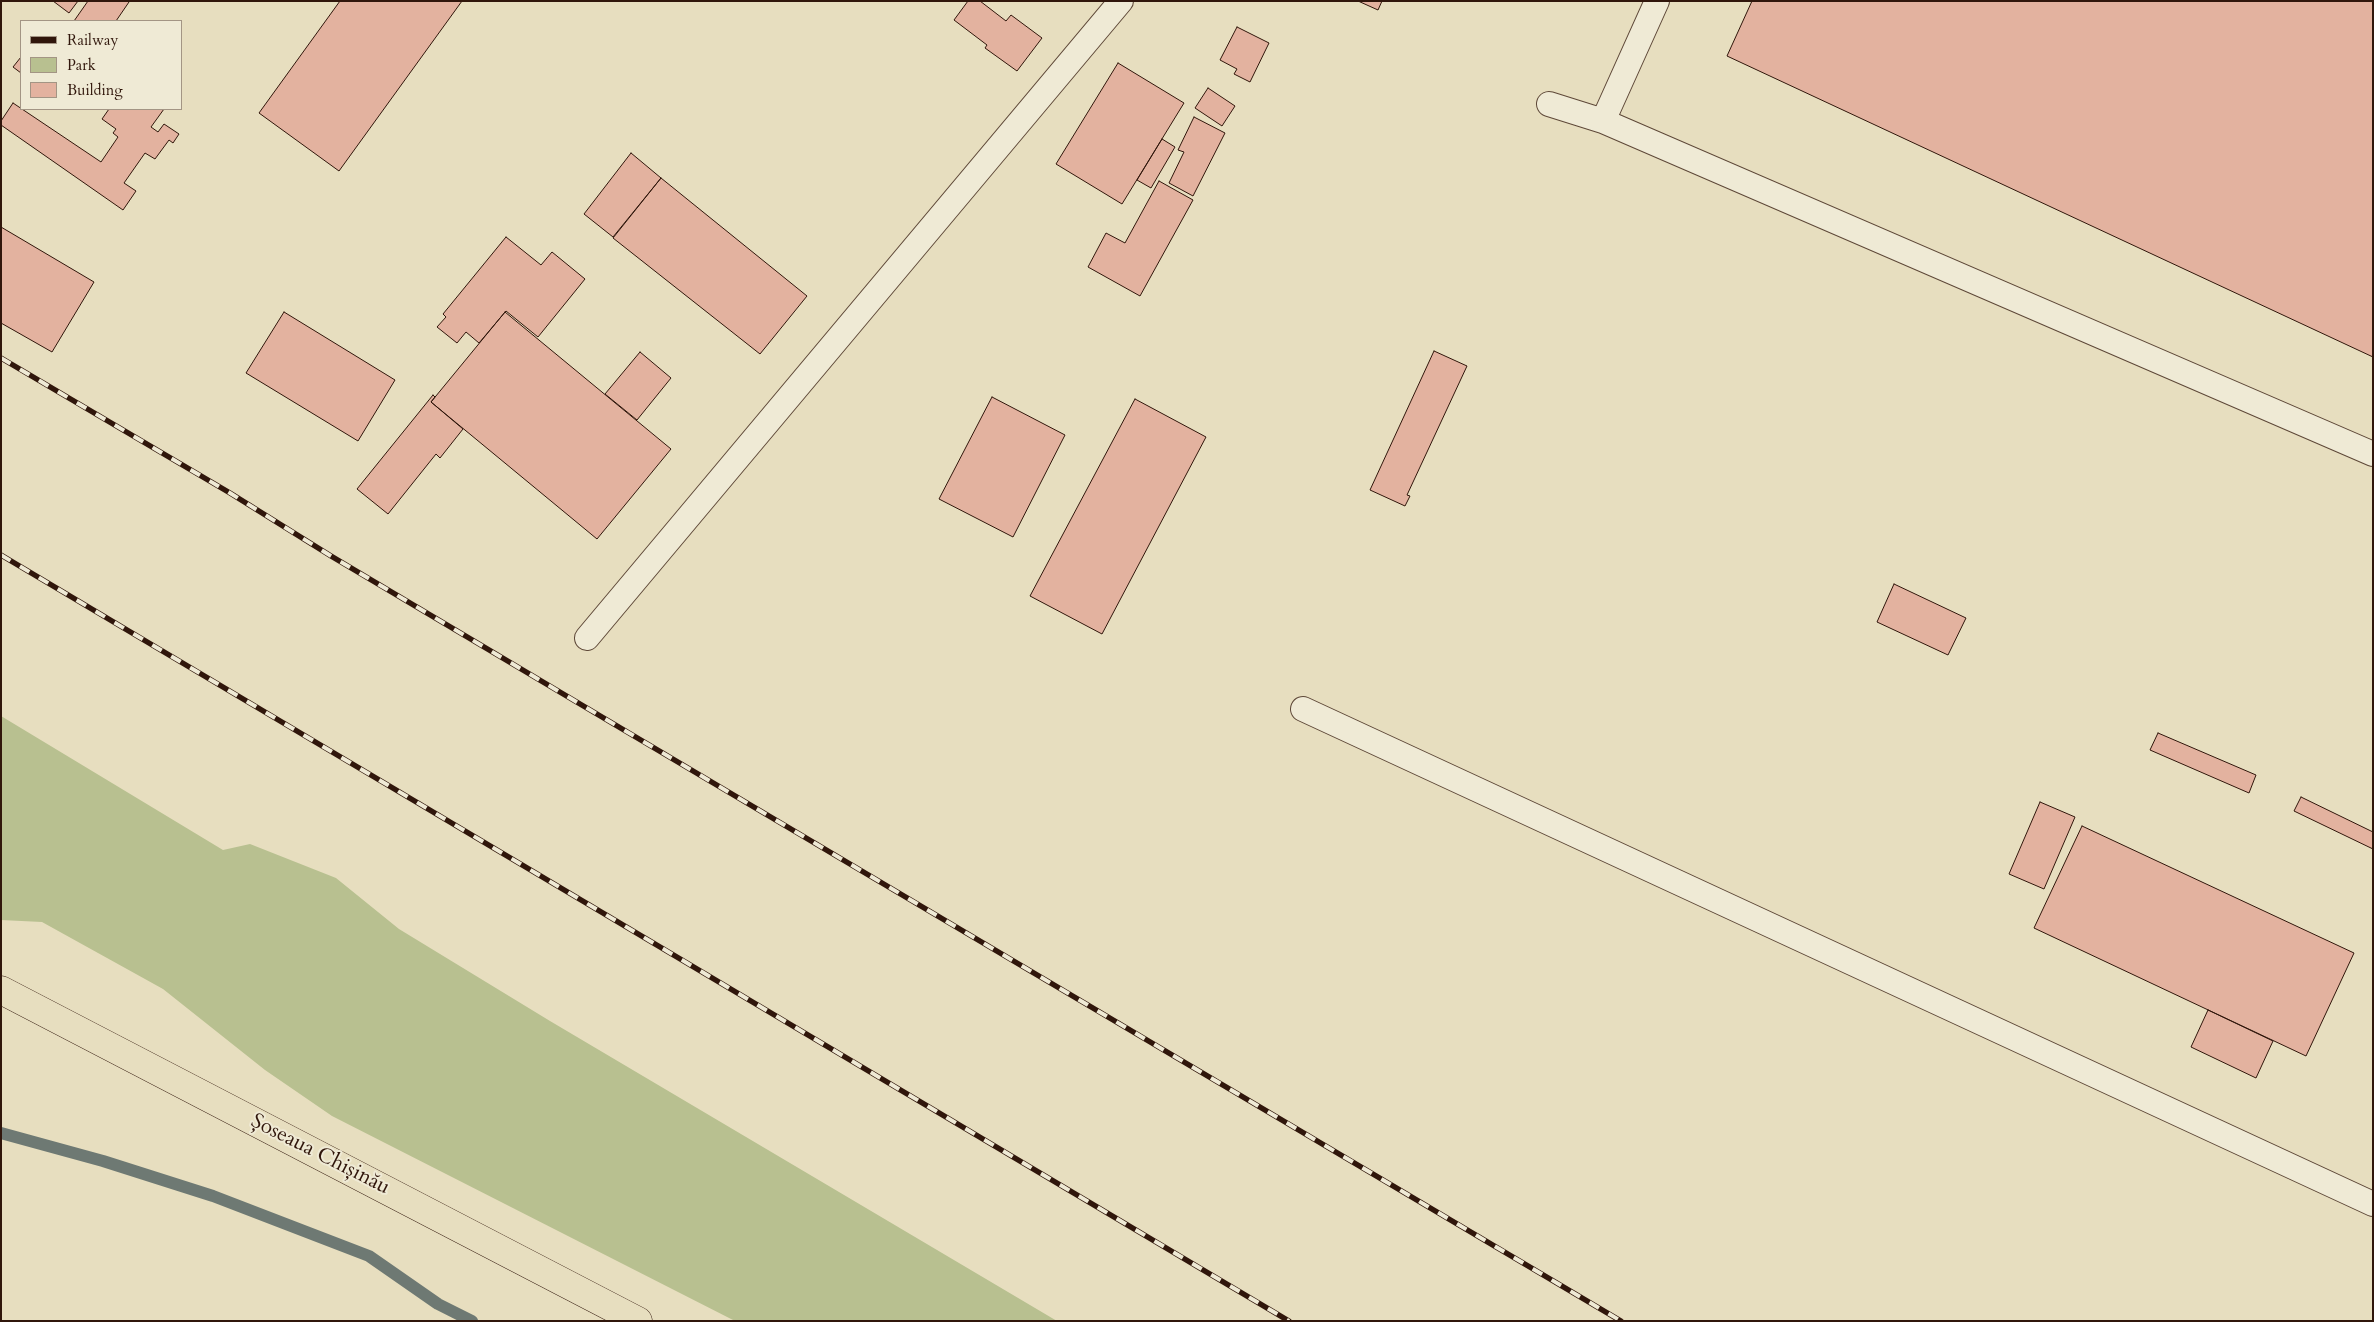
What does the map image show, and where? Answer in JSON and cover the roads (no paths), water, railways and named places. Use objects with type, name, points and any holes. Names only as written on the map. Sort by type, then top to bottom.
[{"type":"highway","name":"Șoseaua Chișinău","points":[[1,990],[638,1321]]},
{"type":"lane","points":[[586,638],[1121,1]]},
{"type":"lane","points":[[1603,121],[1657,1]]},
{"type":"lane","points":[[1549,104],[1603,121],[2373,454]]},
{"type":"lane","points":[[1303,709],[2373,1204]]},
{"type":"waterway","points":[[1,1133],[103,1161],[213,1196],[369,1256],[438,1304],[472,1321]]},
{"type":"railway","points":[[1,358],[230,493],[331,556],[1621,1321]]},
{"type":"railway","points":[[1,555],[1289,1321]]}]
